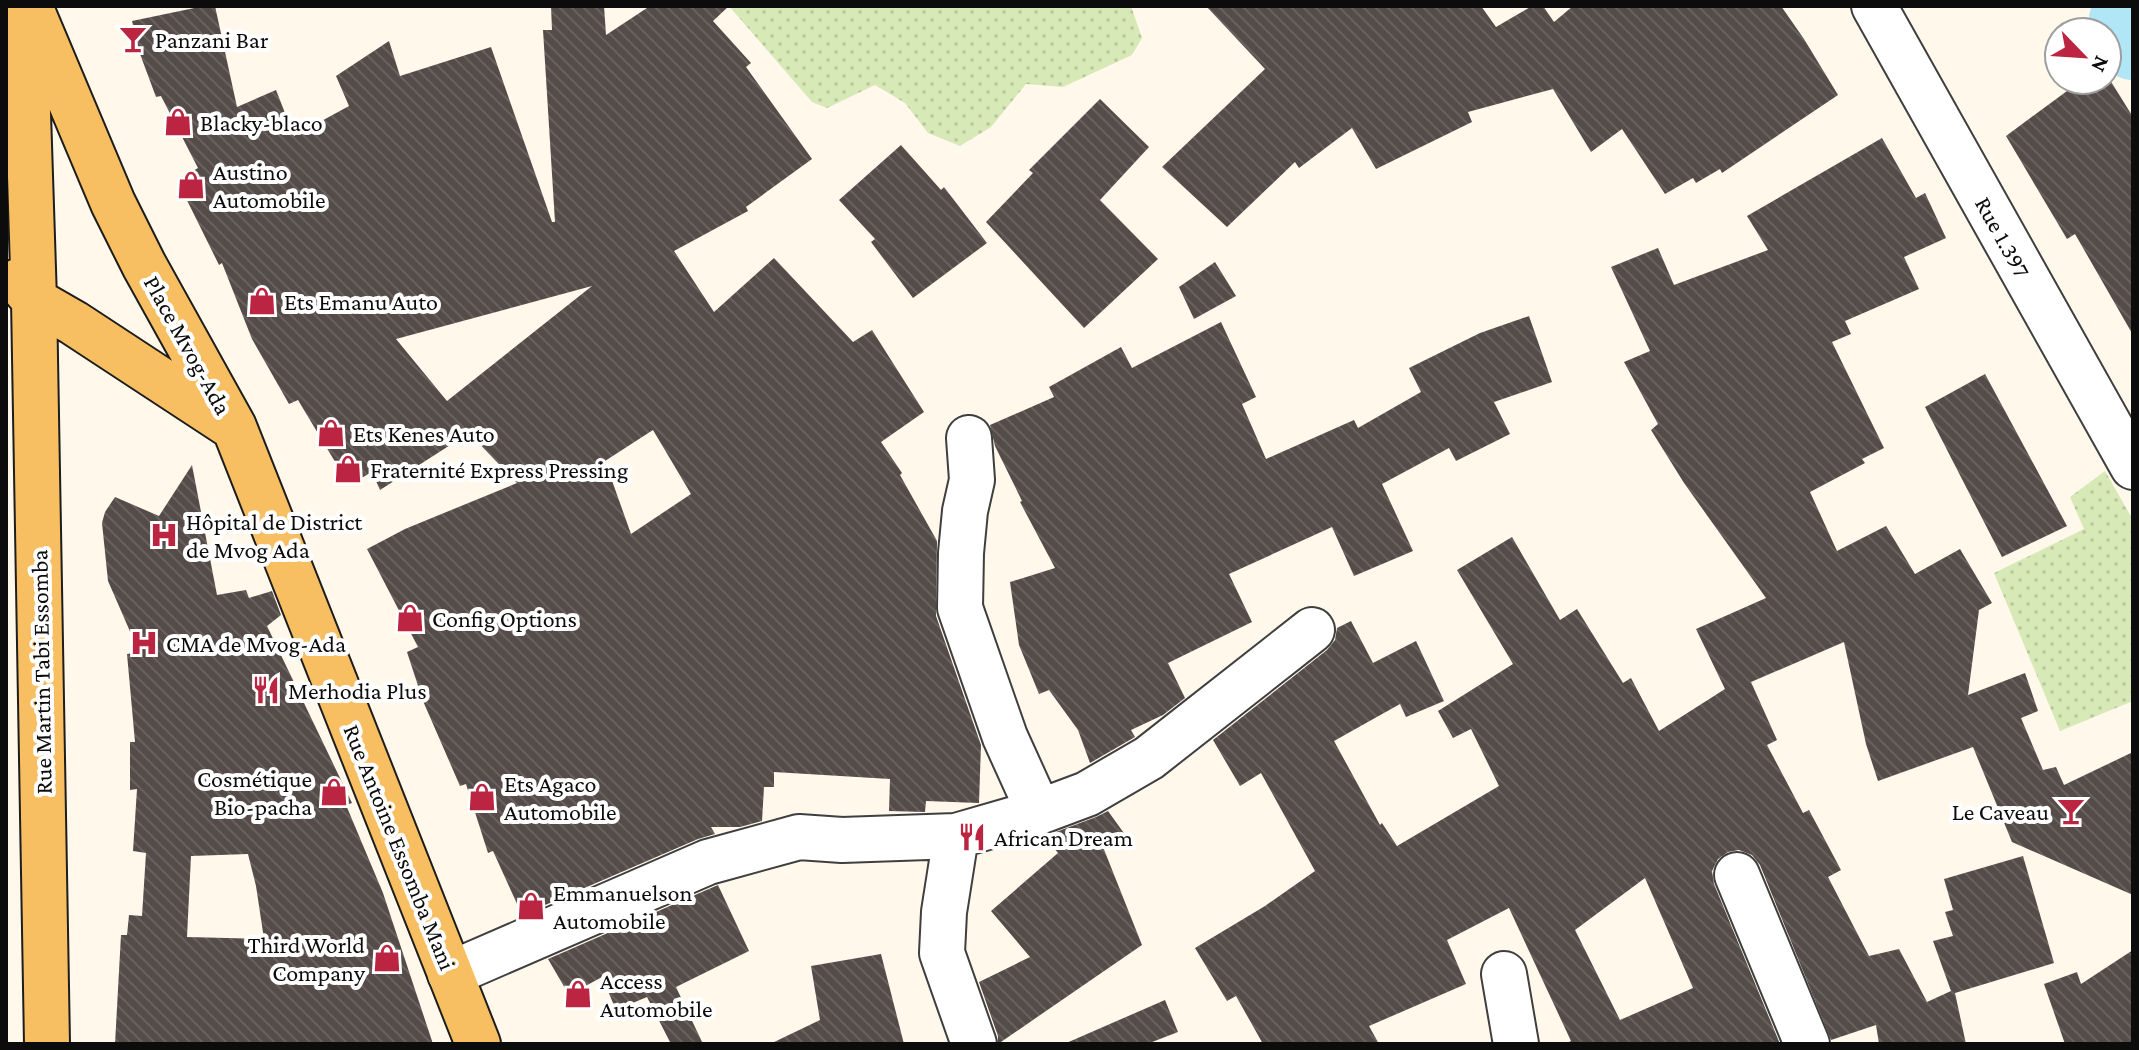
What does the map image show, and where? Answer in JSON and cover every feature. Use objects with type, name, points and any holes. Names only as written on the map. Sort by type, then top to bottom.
[{"type":"main road","name":"Rue Martin Tabi Essomba","points":[[27,6],[47,1044]]},
{"type":"main road","name":"Place Mvog-Ada","points":[[27,6],[113,203],[234,427]]},
{"type":"main road","name":"Place Mvog-Ada","points":[[6,267],[34,300],[234,427]]},
{"type":"main road","name":"Rue Antoine Essomba Mani","points":[[234,427],[478,1044]]},
{"type":"street","name":"Rue 1.397","points":[[1874,6],[2133,467]]},
{"type":"street","points":[[969,438],[972,480],[961,553],[960,608],[1005,737],[1039,812]]},
{"type":"street","points":[[450,974],[708,862],[799,837],[842,840],[956,836],[1039,812],[1087,794],[1149,758],[1312,630]]},
{"type":"street","points":[[956,836],[944,912],[942,953],[974,1044]]},
{"type":"street","points":[[1737,875],[1807,1044]]},
{"type":"street","points":[[1504,974],[1516,1044]]},
{"type":"green space","points":[[729,6],[1131,6],[1142,38],[1132,55],[1063,87],[1026,84],[991,127],[960,146],[928,133],[905,103],[875,85],[827,108],[812,102]]},
{"type":"green space","points":[[2105,471],[2133,520],[2133,701],[2060,731],[1994,573],[2084,529],[2070,497]]},
{"type":"building","points":[[215,6],[237,107],[276,90],[294,136],[349,106],[336,76],[389,41],[400,76],[491,47],[552,222],[555,222],[543,30],[552,30],[551,6],[604,6],[606,35],[650,6],[729,6],[713,21],[751,63],[746,67],[812,159],[746,207],[748,211],[674,251],[714,312],[774,258],[853,342],[872,330],[924,412],[881,442],[902,473],[900,475],[937,541],[936,616],[981,745],[979,803],[926,801],[925,812],[889,811],[890,779],[774,772],[774,787],[764,787],[762,821],[740,827],[711,827],[715,834],[522,915],[493,851],[488,853],[466,784],[460,786],[423,701],[407,652],[418,647],[367,549],[405,529],[517,483],[469,433],[380,490],[372,472],[349,485],[298,400],[289,404],[252,339],[222,263],[219,265],[177,180],[198,168],[161,96],[156,97],[132,21]],"holes":[[[592,286],[447,401],[396,339]],[[653,430],[691,494],[631,534],[605,461]]]},
{"type":"building","points":[[1206,6],[1481,6],[1496,27],[1532,6],[1543,6],[1554,22],[1573,6],[1781,6],[1838,95],[1722,173],[1720,169],[1696,183],[1693,178],[1665,194],[1622,129],[1591,152],[1553,89],[1468,112],[1472,122],[1376,169],[1352,128],[1299,168],[1295,162],[1227,227],[1162,167],[1265,69]]},
{"type":"building","points":[[2060,96],[2120,96],[2133,117],[2133,335],[2075,234],[2067,239],[2006,136]]},
{"type":"building","points":[[1100,99],[1149,147],[1100,200],[1158,259],[1084,328],[986,222],[1033,173],[1029,170]]},
{"type":"building","points":[[1882,138],[1916,198],[1925,193],[1946,238],[1904,257],[1919,289],[1845,321],[1851,334],[1832,342],[1884,448],[1862,459],[1865,463],[1810,492],[1837,551],[1886,526],[1915,574],[1960,549],[1992,603],[1979,610],[1968,695],[2025,673],[2038,711],[2021,718],[2043,770],[2056,767],[2064,785],[2133,752],[2133,895],[2012,842],[1973,747],[1878,781],[1866,744],[1844,642],[1751,682],[1777,740],[1767,745],[1803,813],[1809,810],[1841,870],[1828,877],[1869,956],[1899,949],[1927,1002],[1951,991],[1933,941],[1953,936],[1945,912],[1953,910],[1944,879],[2023,856],[2054,963],[1955,993],[1966,1044],[1879,1044],[1876,1025],[1831,1040],[1760,865],[1752,855],[1739,850],[1728,852],[1718,859],[1712,871],[1714,884],[1780,1044],[1564,1044],[1571,1041],[1509,908],[1447,940],[1466,984],[1369,1026],[1379,1044],[1263,1044],[1236,996],[1227,1001],[1195,948],[1265,906],[1315,871],[1261,773],[1240,786],[1213,740],[1327,650],[1335,640],[1337,628],[1351,621],[1373,663],[1416,641],[1444,701],[1406,717],[1400,704],[1334,741],[1380,825],[1382,823],[1397,846],[1499,786],[1471,729],[1453,738],[1438,711],[1513,664],[1457,570],[1512,537],[1560,620],[1577,609],[1623,683],[1631,678],[1659,731],[1725,689],[1696,629],[1766,598],[1684,483],[1651,430],[1658,424],[1624,362],[1650,351],[1611,267],[1658,248],[1674,285],[1768,250],[1747,216]],"holes":[[[1645,878],[1693,988],[1620,1020],[1575,930]]]},
{"type":"building","points":[[901,145],[941,190],[944,187],[987,243],[913,298],[871,242],[875,239],[839,200]]},
{"type":"building","points":[[1215,262],[1236,296],[1194,319],[1179,287]]},
{"type":"building","points":[[1529,316],[1552,382],[1494,402],[1510,434],[1456,461],[1449,448],[1382,484],[1413,551],[1354,576],[1332,527],[1229,574],[1252,622],[1168,663],[1185,698],[1163,715],[1131,730],[1135,737],[1090,763],[1078,730],[1049,690],[1039,694],[1019,645],[1010,582],[1055,568],[1020,502],[995,446],[990,425],[1054,397],[1049,387],[1121,347],[1132,368],[1221,322],[1256,397],[1242,404],[1266,459],[1354,420],[1358,428],[1421,392],[1409,368],[1480,333]]},
{"type":"building","points":[[1985,374],[2067,526],[2002,557],[1925,407]]},
{"type":"building","points":[[192,465],[217,595],[246,590],[249,598],[272,591],[281,615],[267,626],[352,803],[346,805],[383,893],[433,1044],[115,1044],[121,935],[127,935],[129,915],[142,916],[146,853],[133,851],[137,789],[130,790],[130,742],[135,742],[127,654],[139,652],[108,581],[102,523],[115,497],[159,516]],"holes":[[[248,854],[264,939],[187,937],[191,856]]]},
{"type":"building","points":[[1108,811],[1126,836],[1103,847],[1142,945],[998,1044],[979,982],[1030,957],[991,911],[1058,853],[1049,842],[1048,835]]},
{"type":"building","points":[[718,885],[749,951],[676,987],[703,1044],[671,1044],[647,997],[616,1010],[602,977],[569,995],[548,959]]},
{"type":"building","points":[[2133,950],[2133,1044],[2065,1044],[2044,984],[2077,972],[2081,984]]},
{"type":"building","points":[[881,954],[904,1044],[770,1044],[820,1020],[811,966]]},
{"type":"building","points":[[1165,1000],[1178,1032],[1147,1044],[1064,1044]]},
{"type":"waterway","points":[[2132,6],[2125,20],[2133,44]]},
{"type":"place","name":"Panzani Bar","points":[[133,39]]},
{"type":"place","name":"Blacky-blaco","points":[[178,122]]},
{"type":"place","name":"Austino Automobile","points":[[191,185]]},
{"type":"place","name":"Ets Emanu Auto","points":[[262,301]]},
{"type":"place","name":"Ets Kenes Auto","points":[[331,433]]},
{"type":"place","name":"Fraternité Express Pressing","points":[[348,469]]},
{"type":"place","name":"Hôpital de District de Mvog Ada","points":[[164,535]]},
{"type":"place","name":"Config Options","points":[[410,618]]},
{"type":"place","name":"CMA de Mvog-Ada","points":[[144,643]]},
{"type":"place","name":"Merhodia Plus","points":[[266,690]]},
{"type":"place","name":"Cosmétique Bio-pacha","points":[[334,792]]},
{"type":"place","name":"Ets Agaco Automobile","points":[[482,797]]},
{"type":"place","name":"Le Caveau","points":[[2071,811]]},
{"type":"place","name":"African Dream","points":[[972,837]]},
{"type":"place","name":"Emmanuelson Automobile","points":[[531,906]]},
{"type":"place","name":"Third World Company","points":[[387,958]]},
{"type":"place","name":"Access Automobile","points":[[578,994]]}]
